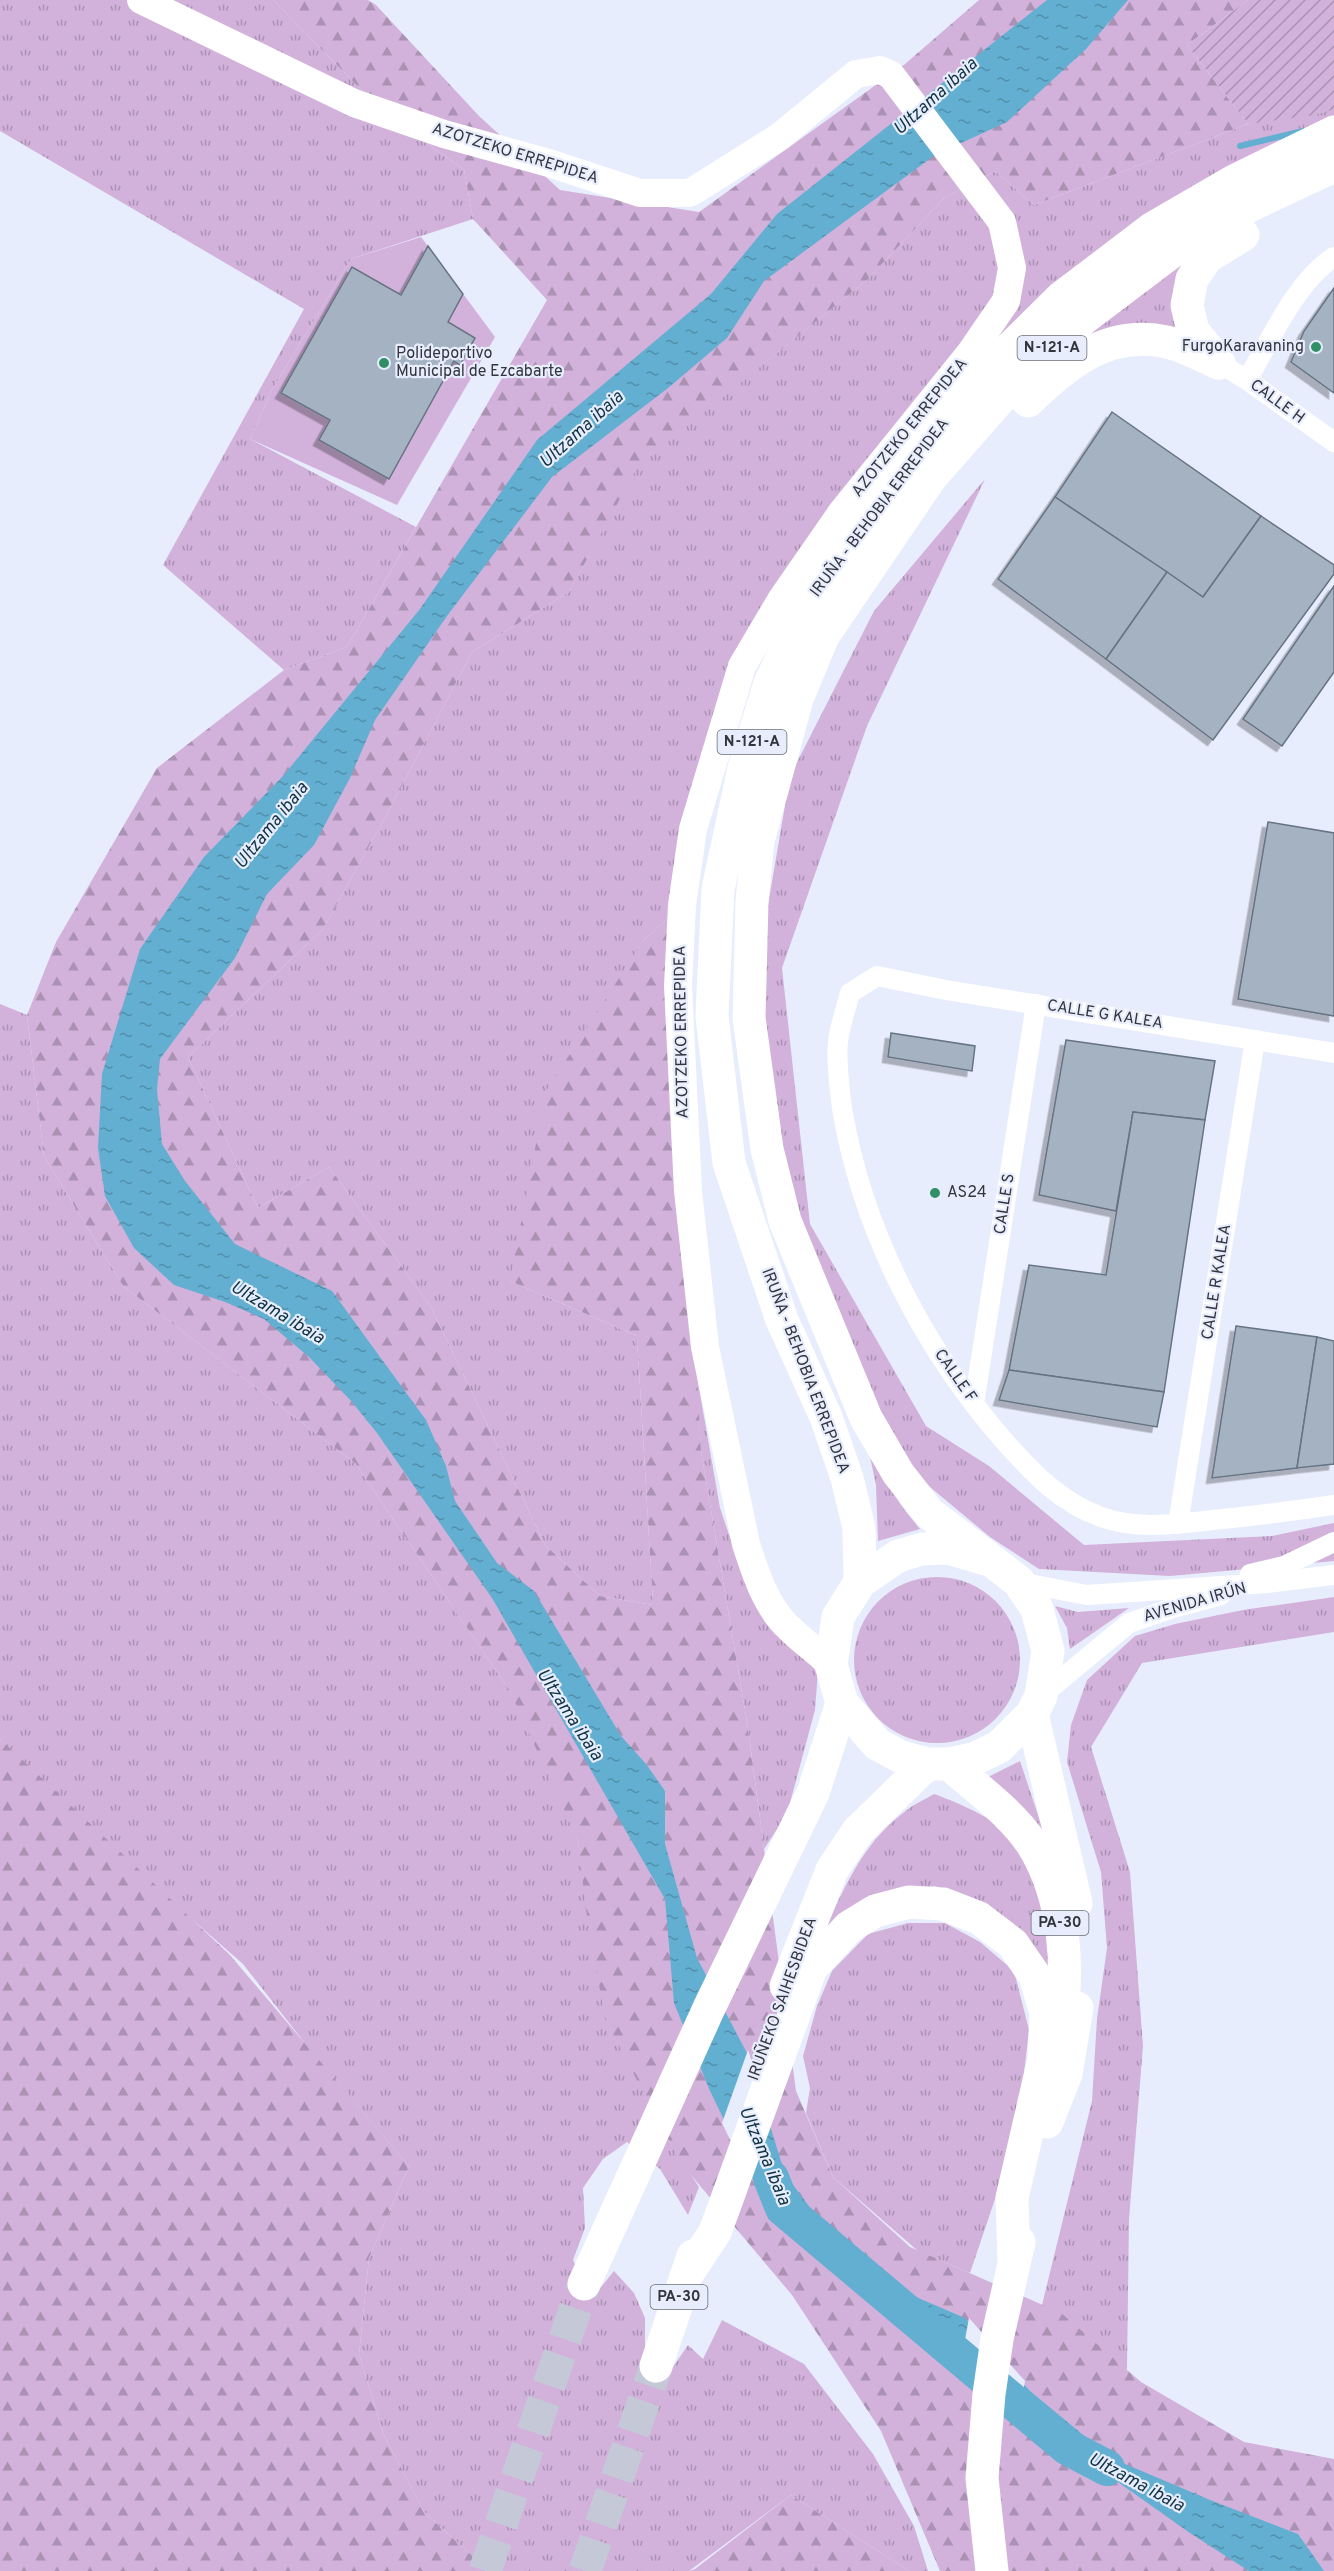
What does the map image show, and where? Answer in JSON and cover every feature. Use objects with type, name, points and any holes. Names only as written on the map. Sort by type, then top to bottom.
[{"type":"highway","name":"IRUÑA - BEHOBIA ERREPIDEA","points":[[860,1582],[859,1528],[847,1478],[826,1418],[782,1320],[729,1163],[712,1016],[718,889],[744,768],[770,683],[814,593],[908,465],[981,378],[1061,298],[1153,228],[1234,181],[1334,132]]},
{"type":"highway","name":"IRUÑA - BEHOBIA ERREPIDEA","points":[[992,1561],[929,1514],[898,1473],[866,1418],[785,1221],[767,1149],[749,1018],[752,902],[758,841],[797,699],[823,636],[931,477],[1003,395],[1084,318],[1170,253],[1249,206],[1334,166]]},
{"type":"highway","points":[[1219,363],[1193,331],[1187,305],[1192,279],[1207,257],[1231,241],[1334,189]]},
{"type":"highway","points":[[841,610],[1006,421],[1052,378],[1092,349],[1129,340],[1167,342],[1219,363]]},
{"type":"highway","name":"PA-30","points":[[992,2571],[982,2478],[988,2394],[1014,2261],[1047,2122],[1062,1991],[1064,1948],[1058,1911],[1048,1877],[1032,1843],[1003,1811],[938,1764],[901,1756],[877,1744],[842,1703],[831,1665],[838,1617],[860,1582],[897,1556],[922,1549],[948,1548],[992,1561],[1019,1582],[1037,1609],[1048,1651],[1036,1705],[1076,1899],[1080,1942],[1080,1987],[1066,2074],[1047,2122]]},
{"type":"highway","points":[[584,2284],[633,2173],[813,1793],[842,1703]]},
{"type":"highway","points":[[938,1764],[976,1758],[999,1747],[1036,1705]]},
{"type":"highway","name":"IRUÑEKO SAIHESBIDEA","points":[[656,2366],[686,2276],[709,2230],[796,1981],[832,1870],[858,1831],[938,1764]]},
{"type":"highway","points":[[796,1981],[849,1927],[875,1911],[909,1902],[943,1904],[979,1918],[1013,1944],[1035,1976],[1046,2013],[1044,2060],[1012,2198],[1014,2261]]},
{"type":"street","name":"AZOTZEKO ERREPIDEA","points":[[141,0],[354,103],[438,132],[549,163],[640,192],[690,193],[779,137],[856,74],[880,70],[891,75],[1002,222],[1012,268],[1006,301],[971,352],[842,512],[775,609],[742,666],[691,840],[682,905],[678,986],[687,1191],[705,1347],[746,1544],[756,1574],[773,1607],[787,1627],[831,1665]]},
{"type":"street","points":[[1247,380],[1288,309],[1309,280],[1334,257]]},
{"type":"street","name":"CALLE H","points":[[1219,363],[1247,380],[1334,442]]},
{"type":"street","name":"CALLE G KALEA","points":[[877,976],[946,990],[1334,1053]]},
{"type":"street","name":"CALLE F","points":[[877,976],[850,993],[838,1042],[842,1111],[854,1169],[886,1253],[919,1323],[974,1404],[1022,1461],[1058,1496],[1101,1517],[1140,1526],[1266,1515],[1334,1505]]},
{"type":"street","name":"CALLE S","points":[[974,1404],[1036,1004]]},
{"type":"street","name":"CALLE R KALEA","points":[[1178,1524],[1255,1040]]},
{"type":"street","name":"AVENIDA IRÚN","points":[[1182,1589],[1284,1566],[1334,1542]]},
{"type":"street","name":"AVENIDA IRÚN","points":[[1019,1582],[1087,1595],[1267,1583],[1334,1575]]},
{"type":"street","name":"AVENIDA IRÚN","points":[[1036,1705],[1129,1623],[1173,1608],[1267,1583]]},
{"type":"street","points":[[773,1607],[806,1624],[838,1617]]},
{"type":"green space","points":[[0,0],[273,0],[384,113],[464,170],[473,219],[351,259],[272,390],[250,439],[416,527],[347,647],[284,670],[163,565],[304,309],[0,131]]},
{"type":"green space","points":[[273,0],[368,0],[376,5],[479,116],[560,190],[699,212],[905,64],[979,0],[1248,0],[1187,45],[1248,124],[1034,205],[995,171],[944,198],[867,280],[638,466],[569,592],[472,652],[387,814],[323,929],[188,1057],[258,1208],[329,1167],[431,1307],[545,1545],[600,1596],[653,1605],[637,1336],[510,1281],[546,1091],[643,941],[670,916],[701,1451],[748,1728],[796,2091],[833,2177],[910,2247],[1061,2313],[1141,2382],[1244,2442],[1334,2459],[1334,2571],[940,2571],[881,2431],[792,2295],[680,2162],[605,2019],[586,1910],[578,1841],[510,1691],[355,1463],[123,1286],[44,1156],[27,1015],[56,942],[157,768],[284,670],[347,647],[547,300],[473,219],[464,170],[384,113]]},
{"type":"green space","points":[[1248,0],[1334,0],[1334,109],[1315,115],[1248,124],[1187,45]]},
{"type":"green space","points":[[1334,107],[1334,132],[1234,176],[742,666],[682,905],[643,941],[510,1281],[637,1336],[653,1605],[600,1596],[545,1545],[431,1307],[329,1167],[258,1208],[188,1057],[323,929],[387,814],[472,652],[569,592],[637,466],[867,280],[944,198],[995,171],[1034,205],[1248,124]]},
{"type":"green space","name":"Polideportivo Municipal de Ezcabarte","points":[[421,237],[495,337],[397,505],[250,439],[272,390],[351,259]]},
{"type":"green space","points":[[1201,248],[1185,338],[1068,349]]},
{"type":"green space","points":[[985,479],[867,726],[782,968],[810,1224],[926,1426],[989,1466],[1084,1545],[1272,1536],[1334,1523],[1334,1561],[1170,1576],[1039,1569],[990,1537],[906,1467],[865,1386],[800,1222],[758,1049],[767,911],[790,776],[874,611]]},
{"type":"green space","points":[[0,1004],[27,1015],[44,1156],[123,1286],[355,1463],[510,1691],[549,1769],[578,1841],[604,2011],[671,2145],[699,2187],[688,2215],[660,2169],[627,2142],[603,2159],[583,2188],[585,2228],[573,2260],[584,2284],[601,2287],[614,2271],[634,2293],[645,2318],[645,2361],[656,2366],[673,2367],[688,2345],[703,2359],[722,2320],[804,2364],[873,2454],[914,2526],[928,2571],[909,2571],[791,2495],[689,2571],[489,2571],[424,2512],[383,2433],[359,2354],[369,2258],[409,2166],[311,2051],[243,1964],[75,1817],[0,1739]]},
{"type":"green space","points":[[696,1371],[720,1508],[746,1585],[818,1671],[815,1710],[787,1814],[764,1849],[748,1728],[701,1451]]},
{"type":"green space","points":[[870,1457],[903,1508],[920,1529],[878,1541],[876,1485]]},
{"type":"green space","points":[[937,1577],[953,1578],[969,1583],[996,1601],[1014,1628],[1019,1644],[1019,1676],[1014,1692],[996,1719],[969,1737],[953,1742],[937,1743],[921,1742],[905,1737],[878,1719],[860,1692],[855,1676],[854,1660],[855,1644],[860,1628],[878,1601],[905,1583],[921,1578]]},
{"type":"green space","points":[[1334,1597],[1334,1632],[1142,1663],[1091,1747],[1130,1872],[1143,2046],[1129,2219],[1127,2370],[1042,2305],[1092,2101],[1097,2019],[1107,1948],[1101,1872],[1067,1762],[1071,1725],[1087,1680],[1135,1636],[1175,1624],[1243,1610]]},
{"type":"green space","points":[[1055,1606],[1078,1612],[1129,1608],[1070,1649],[1067,1628]]},
{"type":"green space","points":[[0,1739],[230,1955],[409,2166],[369,2258],[359,2354],[383,2433],[424,2512],[489,2571],[0,2571]]},
{"type":"green space","points":[[1020,1761],[1044,1833],[986,1778]]},
{"type":"green space","points":[[934,1794],[960,1804],[990,1820],[1011,1838],[1033,1880],[1048,1926],[1050,1947],[1048,1974],[985,1905],[935,1886],[881,1894],[821,1939],[854,1870],[875,1840],[907,1810]]},
{"type":"green space","points":[[908,1923],[945,1923],[980,1942],[1014,1971],[1029,2030],[1017,2134],[970,2273],[918,2251],[833,2177],[806,2113],[810,2088],[803,2056],[817,2006],[832,1971],[868,1934]]},
{"type":"green space","points":[[791,2495],[909,2571],[689,2571],[695,2569]]},
{"type":"water","points":[[1047,0],[1128,0],[1086,49],[1007,122],[935,155],[764,281],[727,338],[668,388],[552,477],[447,616],[375,720],[350,778],[314,845],[267,894],[235,958],[160,1059],[157,1089],[162,1144],[185,1181],[235,1244],[332,1291],[426,1420],[446,1466],[455,1501],[497,1563],[534,1591],[621,1736],[646,1764],[665,1791],[665,1844],[697,1958],[748,2055],[785,2174],[811,2209],[916,2297],[965,2318],[1030,2391],[1111,2458],[1298,2534],[1324,2571],[1249,2571],[1190,2533],[1067,2446],[794,2217],[765,2204],[710,2091],[674,2003],[665,1899],[492,1598],[377,1433],[352,1402],[309,1357],[264,1319],[225,1302],[174,1285],[134,1248],[105,1196],[98,1148],[102,1074],[140,949],[204,857],[283,776],[420,609],[537,440],[711,294],[777,214]]},
{"type":"pier","points":[[748,2050],[771,2120],[750,2181],[722,2123]]},
{"type":"pier","points":[[969,2318],[1025,2381],[1020,2411],[961,2361]]},
{"type":"building","name":"Polideportivo Municipal de Ezcabarte","points":[[428,246],[463,294],[448,322],[475,338],[460,365],[454,361],[389,479],[319,440],[330,420],[281,393],[352,267],[401,295]]},
{"type":"building","name":"FurgoKaravaning","points":[[1334,288],[1334,393],[1291,362],[1304,331]]},
{"type":"building","points":[[1112,412],[1261,516],[1203,597],[1055,497]]},
{"type":"building","points":[[1055,497],[1167,572],[1106,659],[998,579]]},
{"type":"building","points":[[1261,516],[1334,565],[1334,574],[1213,740],[1106,659],[1167,572],[1203,597]]},
{"type":"building","points":[[1334,586],[1334,672],[1282,746],[1243,719]]},
{"type":"building","points":[[1268,822],[1334,833],[1334,1016],[1238,999]]},
{"type":"building","points":[[891,1033],[975,1046],[972,1071],[888,1057]]},
{"type":"building","points":[[1066,1040],[1215,1061],[1205,1120],[1133,1112],[1116,1211],[1039,1195]]},
{"type":"building","points":[[1133,1112],[1205,1120],[1164,1392],[1009,1370],[1029,1265],[1106,1275]]},
{"type":"building","points":[[1236,1326],[1317,1337],[1297,1468],[1212,1478]]},
{"type":"building","points":[[1317,1337],[1334,1341],[1334,1464],[1297,1468]]},
{"type":"building","points":[[1009,1370],[1164,1392],[1157,1427],[999,1400]]},
{"type":"waterway","points":[[1240,146],[1303,131]]},
{"type":"waterway","name":"Ultzama ibaia","points":[[771,2178],[783,2208],[1067,2447],[1107,2468]]},
{"type":"tunnel","points":[[485,2571],[584,2284]]},
{"type":"tunnel","points":[[585,2571],[656,2366]]},
{"type":"place","name":"FurgoKaravaning","points":[[1316,347]]},
{"type":"place","name":"Polideportivo Municipal de Ezcabarte","points":[[384,363]]},
{"type":"place","name":"AS24","points":[[935,1193]]}]
